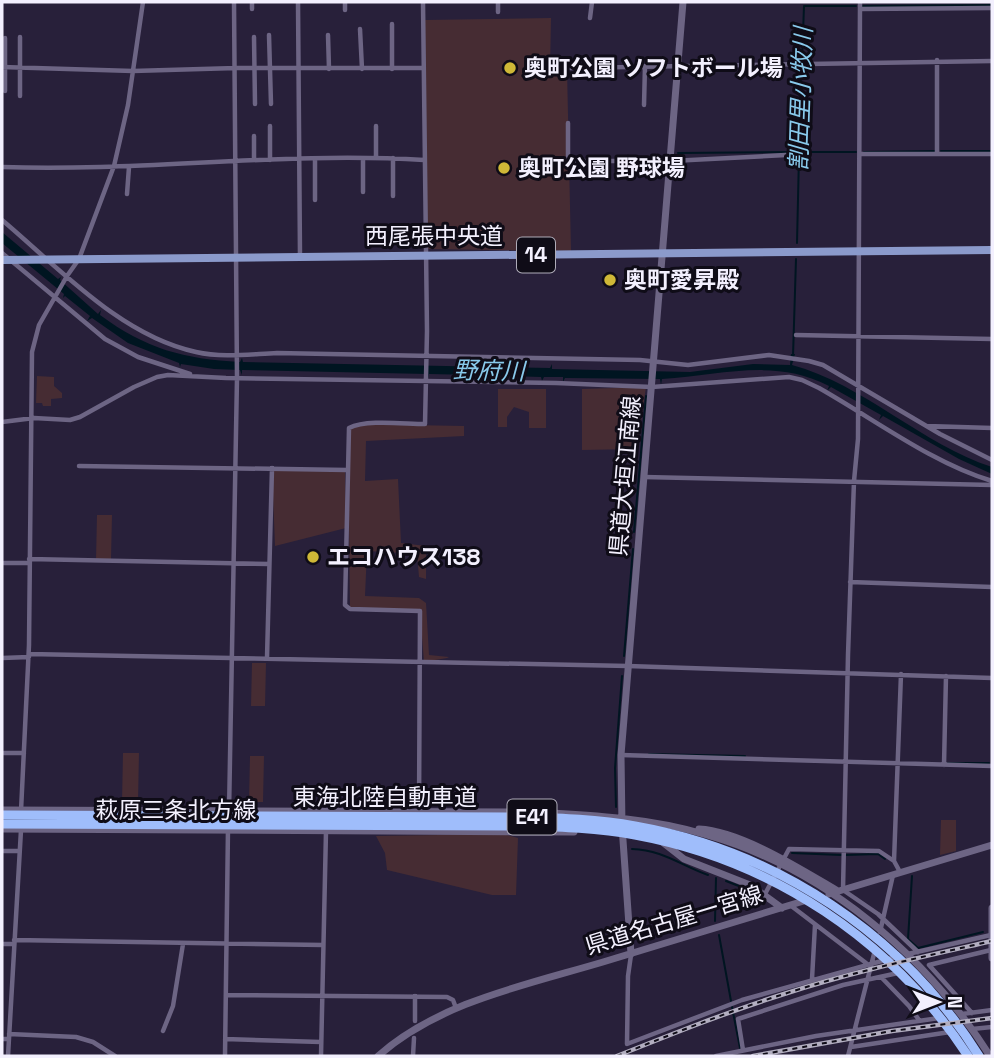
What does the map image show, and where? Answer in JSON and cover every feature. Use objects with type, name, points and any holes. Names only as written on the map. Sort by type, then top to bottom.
[{"type":"highway","name":"東海北陸自動車道","points":[[2,812],[523,817],[606,821],[662,831],[710,845],[759,864],[805,887],[850,917],[914,972],[954,1019],[979,1056]]},
{"type":"highway","name":"東海北陸自動車道","points":[[2,826],[523,826],[606,831],[662,841],[707,854],[756,873],[824,910],[865,941],[905,978],[944,1022],[968,1056]]},
{"type":"main road","name":"県道大垣江南線","points":[[631,954],[622,823],[621,754],[683,2]]},
{"type":"main road","name":"西尾張中央道","points":[[6,260],[992,250]]},
{"type":"main road","name":"萩原三条北方線","points":[[2,812],[534,812],[622,823],[643,822],[709,835],[748,850],[813,883],[850,906],[884,933],[943,992],[991,1055]]},
{"type":"main road","name":"萩原三条北方線","points":[[2,826],[21,829],[591,832],[622,823]]},
{"type":"main road","points":[[655,824],[663,844],[684,859],[742,882],[786,906]]},
{"type":"main road","points":[[683,829],[714,831],[783,860],[841,890]]},
{"type":"main road","name":"県道名古屋一宮線","points":[[377,1056],[407,1034],[456,1009],[992,845]]},
{"type":"main road","points":[[992,908],[992,953]]},
{"type":"street","points":[[8,1056],[29,656],[32,352],[39,325],[79,259],[114,166],[133,71],[143,2]]},
{"type":"street","points":[[225,1056],[237,378],[234,2]]},
{"type":"street","points":[[252,2],[252,9]]},
{"type":"street","points":[[298,2],[300,256]]},
{"type":"street","points":[[345,2],[345,10]]},
{"type":"street","points":[[419,811],[420,611],[350,609],[345,605],[349,428],[356,424],[425,425],[427,357],[423,2]]},
{"type":"street","points":[[498,12],[499,2]]},
{"type":"street","points":[[590,18],[592,2]]},
{"type":"street","points":[[860,2],[858,411],[841,890],[883,919],[918,952]]},
{"type":"street","points":[[860,9],[992,8]]},
{"type":"street","points":[[392,24],[392,69]]},
{"type":"street","points":[[360,29],[362,69]]},
{"type":"street","points":[[269,35],[271,104]]},
{"type":"street","points":[[328,35],[329,69]]},
{"type":"street","points":[[20,37],[20,96]]},
{"type":"street","points":[[254,37],[255,104]]},
{"type":"street","points":[[5,38],[5,91]]},
{"type":"street","points":[[937,60],[937,153]]},
{"type":"street","points":[[568,68],[802,62],[992,61]]},
{"type":"street","points":[[645,66],[645,105]]},
{"type":"street","points":[[4,67],[133,71],[423,68]]},
{"type":"street","points":[[568,122],[568,164],[786,155]]},
{"type":"street","points":[[270,126],[270,160]]},
{"type":"street","points":[[376,126],[376,158]]},
{"type":"street","points":[[254,136],[254,160]]},
{"type":"street","points":[[860,154],[992,153]]},
{"type":"street","points":[[393,158],[393,196]]},
{"type":"street","points":[[315,159],[315,200]]},
{"type":"street","points":[[363,159],[363,192]]},
{"type":"street","points":[[2,167],[129,167],[236,160],[424,160]]},
{"type":"street","points":[[127,194],[129,167]]},
{"type":"street","points":[[2,220],[46,260],[118,318],[151,336],[193,352],[237,355],[639,360],[688,365],[769,355],[793,357],[823,365],[926,426],[992,460]]},
{"type":"street","points":[[2,253],[6,260],[121,349],[158,365],[198,377]]},
{"type":"street","points":[[796,335],[992,338]]},
{"type":"street","points":[[2,422],[80,417],[157,377],[652,387],[789,377],[813,384],[930,453],[992,483]]},
{"type":"street","points":[[926,426],[992,428]]},
{"type":"street","points":[[79,466],[347,470]]},
{"type":"street","points":[[267,658],[272,468]]},
{"type":"street","points":[[644,477],[992,483]]},
{"type":"street","points":[[2,563],[29,561],[269,564]]},
{"type":"street","points":[[850,582],[992,587]]},
{"type":"street","points":[[2,658],[267,658],[992,677]]},
{"type":"street","points":[[848,1056],[869,963],[896,873],[894,861],[901,674]]},
{"type":"street","points":[[944,765],[946,676]]},
{"type":"street","points":[[2,753],[24,753]]},
{"type":"street","points":[[621,754],[992,766]]},
{"type":"street","points":[[321,1056],[326,830]]},
{"type":"street","points":[[765,894],[789,849],[879,851],[894,861]]},
{"type":"street","points":[[2,851],[19,851]]},
{"type":"street","points":[[786,906],[869,963]]},
{"type":"street","points":[[812,979],[815,925]]},
{"type":"street","points":[[631,954],[627,1044],[742,1000],[961,938],[992,934]]},
{"type":"street","points":[[2,944],[323,946]]},
{"type":"street","points":[[163,1031],[173,1006],[183,944]]},
{"type":"street","points":[[743,1050],[738,1019],[794,999],[867,979],[992,953]]},
{"type":"street","points":[[929,965],[972,1013]]},
{"type":"street","points":[[881,977],[919,1020]]},
{"type":"street","points":[[226,995],[447,997],[453,1000],[456,1009]]},
{"type":"street","points":[[415,996],[415,1021]]},
{"type":"street","points":[[716,1056],[855,1030],[992,1010]]},
{"type":"street","points":[[851,1047],[992,1027]]},
{"type":"street","points":[[2,1039],[9,1036],[76,1037],[93,1042],[115,1056]]},
{"type":"street","points":[[413,1056],[414,1038]]},
{"type":"street","points":[[225,1040],[321,1042]]},
{"type":"shaded area","points":[[551,18],[550,69],[567,69],[571,251],[427,249],[425,20]]},
{"type":"shaded area","points":[[37,376],[54,377],[54,386],[62,393],[62,398],[51,399],[51,406],[36,403]]},
{"type":"shaded area","points":[[646,387],[637,449],[582,450],[582,389]]},
{"type":"shaded area","points":[[498,389],[546,389],[546,428],[529,428],[529,412],[514,407],[507,417],[507,427],[498,427]]},
{"type":"shaded area","points":[[356,424],[464,426],[464,436],[366,441],[365,481],[398,479],[401,543],[426,546],[426,579],[419,577],[417,554],[367,551],[365,596],[419,598],[426,603],[429,655],[449,657],[447,658],[424,662],[420,611],[350,609],[348,430]]},
{"type":"shaded area","points":[[272,468],[345,470],[346,528],[275,546]]},
{"type":"shaded area","points":[[97,515],[112,515],[111,559],[96,560]]},
{"type":"shaded area","points":[[252,663],[266,663],[265,706],[251,706]]},
{"type":"shaded area","points":[[123,753],[139,753],[138,802],[122,802]]},
{"type":"shaded area","points":[[250,756],[264,756],[263,802],[249,802]]},
{"type":"shaded area","points":[[941,820],[956,820],[956,851],[940,855]]},
{"type":"shaded area","points":[[503,834],[518,838],[516,895],[492,895],[387,870],[385,853],[376,836]]},
{"type":"water","name":"野府川","points":[[2,232],[58,279],[61,277],[60,280],[98,314],[101,310],[100,315],[117,327],[150,344],[183,355],[240,362],[242,358],[243,362],[550,368],[552,364],[552,369],[690,372],[753,364],[790,365],[791,354],[795,354],[792,365],[843,386],[942,444],[992,467],[992,474],[959,459],[883,416],[879,420],[881,415],[831,387],[827,391],[829,386],[788,372],[726,372],[662,379],[661,385],[660,379],[565,378],[563,382],[563,377],[544,377],[542,381],[541,377],[476,375],[474,380],[474,375],[429,374],[428,379],[427,374],[242,370],[242,375],[240,370],[181,364],[180,367],[179,363],[128,343],[92,318],[87,321],[90,316],[65,296],[63,298],[64,294],[2,243]]},
{"type":"waterway","name":"割田里小牧川","points":[[862,6],[992,5]]},
{"type":"waterway","name":"割田里小牧川","points":[[802,61],[804,6],[856,6]]},
{"type":"waterway","name":"割田里小牧川","points":[[797,243],[801,67]]},
{"type":"waterway","points":[[864,152],[935,151]]},
{"type":"waterway","points":[[941,151],[992,151]]},
{"type":"waterway","points":[[678,153],[792,152]]},
{"type":"waterway","points":[[805,152],[856,152]]},
{"type":"waterway","name":"割田里小牧川","points":[[793,356],[796,259]]},
{"type":"waterway","points":[[634,532],[646,396]]},
{"type":"waterway","points":[[624,656],[633,549]]},
{"type":"waterway","points":[[616,807],[615,768],[622,676]]},
{"type":"waterway","points":[[649,754],[745,756]]},
{"type":"waterway","points":[[948,763],[989,763]]},
{"type":"waterway","points":[[632,849],[662,855],[708,875]]},
{"type":"waterway","points":[[792,853],[841,855]]},
{"type":"waterway","points":[[846,855],[878,854],[885,859]]},
{"type":"waterway","points":[[912,876],[908,939],[918,948],[983,932]]},
{"type":"waterway","points":[[715,921],[716,878]]},
{"type":"waterway","points":[[726,881],[749,890]]},
{"type":"waterway","points":[[719,935],[731,1001]]},
{"type":"waterway","points":[[732,1007],[740,1048]]},
{"type":"railway","points":[[617,1056],[721,1016],[810,986],[992,941]]},
{"type":"railway","points":[[753,1056],[892,1031],[992,1018]]},
{"type":"place","name":"奥町公園 ソフトボール場","points":[[510,68]]},
{"type":"place","name":"奥町公園 野球場","points":[[504,168]]},
{"type":"place","name":"奥町愛昇殿","points":[[610,280]]},
{"type":"place","name":"エコハウス138","points":[[313,557]]}]
